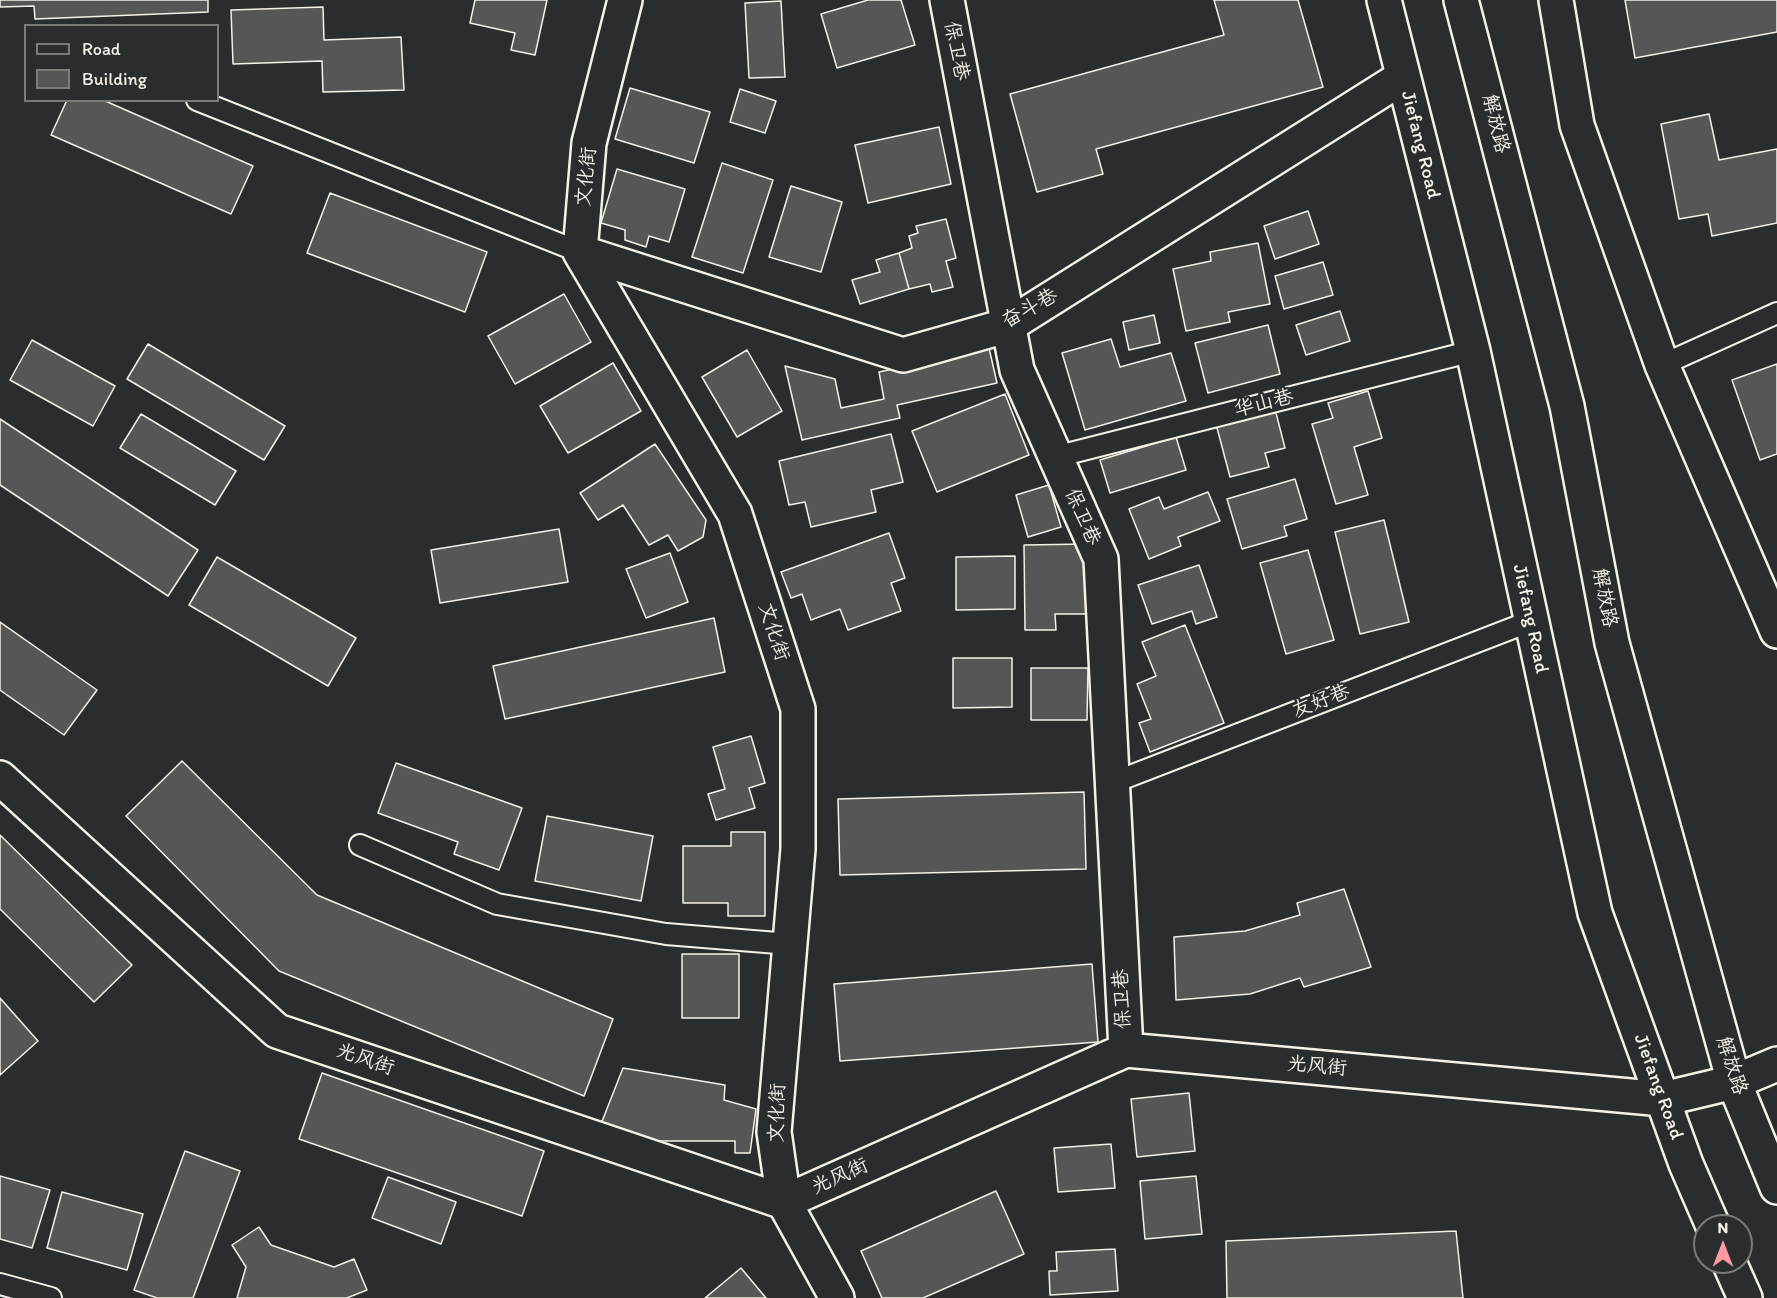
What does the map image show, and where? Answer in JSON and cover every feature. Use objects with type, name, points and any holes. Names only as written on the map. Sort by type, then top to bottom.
[{"type":"street","name":"文化街","points":[[625,0],[589,143],[580,252],[735,514],[798,709],[798,849],[774,1132],[784,1202],[837,1298]]},
{"type":"street","name":"保卫巷","points":[[947,0],[1017,370],[1101,559],[1125,1050]]},
{"type":"street","name":"Jiefang Road","points":[[1384,0],[1473,351],[1595,913],[1686,1164],[1708,1214]]},
{"type":"street","name":"解放路","points":[[1461,0],[1567,406],[1612,643],[1734,1082],[1777,1187]]},
{"type":"street","points":[[1556,0],[1577,125],[1662,365],[1777,631]]},
{"type":"street","name":"奋斗巷","points":[[580,252],[903,355],[1009,325],[1403,77]]},
{"type":"street","name":"光风街","points":[[0,778],[277,1031],[784,1202],[1125,1050],[1663,1099],[1734,1082],[1777,1064]]},
{"type":"street","points":[[1734,1274],[1745,1298]]},
{"type":"lane","points":[[202,102],[580,252]]},
{"type":"lane","points":[[1662,365],[1777,313]]},
{"type":"lane","name":"华山巷","points":[[1055,457],[1473,351]]},
{"type":"lane","name":"友好巷","points":[[1112,783],[1531,621]]},
{"type":"lane","points":[[360,845],[497,904],[666,934],[790,944]]},
{"type":"lane","points":[[0,1284],[51,1298]]},
{"type":"building","points":[[0,0],[208,0],[208,12],[35,19],[34,6],[0,7]]},
{"type":"building","points":[[475,0],[547,0],[535,55],[511,50],[515,33],[470,23]]},
{"type":"building","points":[[868,0],[901,0],[915,45],[837,68],[821,14]]},
{"type":"building","points":[[1214,0],[1298,0],[1323,87],[1096,149],[1103,174],[1037,192],[1010,94],[1224,35]]},
{"type":"building","points":[[1625,0],[1777,0],[1777,32],[1635,58]]},
{"type":"building","points":[[781,1],[785,77],[749,78],[745,3]]},
{"type":"building","points":[[323,7],[324,40],[401,37],[404,90],[323,92],[322,61],[233,64],[231,10]]},
{"type":"building","points":[[630,88],[710,112],[694,163],[615,139]]},
{"type":"building","points":[[740,89],[776,101],[765,133],[730,122]]},
{"type":"building","points":[[66,102],[108,102],[253,166],[231,214],[51,135]]},
{"type":"building","points":[[1709,114],[1719,160],[1777,149],[1777,223],[1712,236],[1708,214],[1679,219],[1661,124]]},
{"type":"building","points":[[939,127],[951,184],[868,203],[855,145]]},
{"type":"building","points":[[722,163],[773,180],[743,273],[692,257]]},
{"type":"building","points":[[617,169],[685,189],[669,242],[649,236],[646,247],[625,240],[625,230],[601,223]]},
{"type":"building","points":[[791,186],[842,202],[821,272],[769,257]]},
{"type":"building","points":[[330,193],[487,252],[465,312],[307,253]]},
{"type":"building","points":[[1308,211],[1319,244],[1275,259],[1264,226]]},
{"type":"building","points":[[946,219],[956,258],[946,261],[953,287],[932,292],[930,284],[909,289],[899,253],[912,248],[909,236],[918,233],[916,226]]},
{"type":"building","points":[[1258,243],[1270,304],[1228,312],[1230,322],[1186,331],[1173,269],[1211,261],[1210,252]]},
{"type":"building","points":[[899,253],[909,289],[860,304],[852,280],[880,272],[876,260]]},
{"type":"building","points":[[1323,262],[1333,295],[1284,309],[1275,276]]},
{"type":"building","points":[[564,294],[591,342],[515,384],[488,336]]},
{"type":"building","points":[[1340,311],[1350,341],[1306,355],[1296,325]]},
{"type":"building","points":[[1154,315],[1160,343],[1129,350],[1123,322]]},
{"type":"building","points":[[1268,325],[1280,374],[1208,393],[1195,343]]},
{"type":"building","points":[[1111,339],[1120,367],[1171,353],[1186,401],[1085,430],[1062,353]]},
{"type":"building","points":[[32,340],[115,386],[93,426],[10,380]]},
{"type":"building","points":[[148,344],[285,426],[264,460],[127,379]]},
{"type":"building","points":[[989,348],[997,383],[897,405],[900,418],[802,440],[785,366],[835,379],[841,408],[884,399],[879,372]]},
{"type":"building","points":[[747,350],[782,411],[737,437],[702,377]]},
{"type":"building","points":[[613,363],[641,411],[568,453],[540,406]]},
{"type":"building","points":[[1777,364],[1777,454],[1760,460],[1732,380]]},
{"type":"building","points":[[1368,391],[1382,438],[1354,447],[1368,495],[1336,504],[1312,424],[1333,418],[1328,403]]},
{"type":"building","points":[[1005,394],[1029,455],[937,492],[912,431]]},
{"type":"building","points":[[1275,409],[1285,448],[1265,453],[1269,467],[1230,477],[1216,424]]},
{"type":"building","points":[[141,414],[236,471],[215,505],[120,448]]},
{"type":"building","points":[[0,419],[198,550],[168,596],[0,485]]},
{"type":"building","points":[[891,434],[903,482],[871,490],[876,512],[811,527],[805,502],[789,505],[779,461]]},
{"type":"building","points":[[1176,437],[1186,470],[1110,493],[1100,460]]},
{"type":"building","points":[[655,444],[706,520],[703,537],[678,551],[668,535],[649,545],[623,505],[598,520],[580,493]]},
{"type":"building","points":[[1295,479],[1307,519],[1284,526],[1287,536],[1242,549],[1227,499]]},
{"type":"building","points":[[1049,485],[1061,527],[1028,537],[1016,495]]},
{"type":"building","points":[[1208,492],[1220,521],[1178,537],[1181,546],[1149,559],[1129,509],[1159,497],[1164,509]]},
{"type":"building","points":[[1384,520],[1409,622],[1360,634],[1335,532]]},
{"type":"building","points":[[559,529],[568,582],[440,603],[431,550]]},
{"type":"building","points":[[889,533],[905,578],[891,583],[901,611],[848,630],[840,609],[811,620],[802,594],[791,598],[781,572]]},
{"type":"building","points":[[1087,544],[1088,614],[1055,614],[1056,630],[1025,630],[1024,545]]},
{"type":"building","points":[[1308,550],[1334,640],[1286,654],[1260,563]]},
{"type":"building","points":[[670,553],[688,602],[646,618],[626,569]]},
{"type":"building","points":[[1015,556],[1015,609],[956,610],[956,557]]},
{"type":"building","points":[[217,557],[356,638],[328,686],[189,605]]},
{"type":"building","points":[[1199,565],[1217,617],[1196,624],[1192,611],[1152,624],[1138,585]]},
{"type":"building","points":[[714,618],[725,672],[505,719],[493,666]]},
{"type":"building","points":[[0,622],[97,690],[64,735],[0,690]]},
{"type":"building","points":[[1185,625],[1224,723],[1150,752],[1139,723],[1151,719],[1137,684],[1156,676],[1142,642]]},
{"type":"building","points":[[953,658],[1012,658],[1012,707],[953,708]]},
{"type":"building","points":[[1031,668],[1088,668],[1087,720],[1031,720]]},
{"type":"building","points":[[751,736],[765,783],[749,788],[755,808],[716,820],[708,794],[725,789],[713,747]]},
{"type":"building","points":[[182,761],[317,895],[613,1019],[584,1096],[279,971],[126,816]]},
{"type":"building","points":[[396,763],[522,808],[499,870],[454,854],[458,842],[378,813]]},
{"type":"building","points":[[1084,792],[1086,869],[840,875],[838,799]]},
{"type":"building","points":[[547,816],[653,836],[641,901],[535,881]]},
{"type":"building","points":[[731,832],[765,832],[765,916],[728,916],[728,903],[683,903],[683,846],[731,846]]},
{"type":"building","points":[[0,835],[132,965],[94,1002],[0,909]]},
{"type":"building","points":[[1344,889],[1371,967],[1304,987],[1300,978],[1250,994],[1176,1000],[1174,937],[1245,931],[1300,915],[1297,903]]},
{"type":"building","points":[[682,954],[739,954],[739,1018],[682,1018]]},
{"type":"building","points":[[1092,964],[1098,1042],[840,1061],[834,984]]},
{"type":"building","points":[[0,998],[38,1041],[0,1075]]},
{"type":"building","points":[[623,1068],[725,1085],[724,1100],[756,1109],[750,1153],[735,1153],[735,1141],[650,1141],[601,1124]]},
{"type":"building","points":[[322,1073],[544,1151],[522,1216],[299,1139]]},
{"type":"building","points":[[1189,1093],[1195,1151],[1137,1157],[1131,1099]]},
{"type":"building","points":[[1111,1144],[1115,1188],[1058,1192],[1054,1148]]},
{"type":"building","points":[[185,1151],[240,1171],[193,1298],[157,1298],[134,1290]]},
{"type":"building","points":[[0,1176],[50,1190],[32,1248],[0,1239]]},
{"type":"building","points":[[1196,1176],[1202,1234],[1145,1239],[1140,1181]]},
{"type":"building","points":[[388,1177],[456,1202],[441,1244],[372,1218]]},
{"type":"building","points":[[996,1191],[1024,1254],[923,1298],[882,1298],[861,1251]]},
{"type":"building","points":[[62,1192],[143,1214],[127,1270],[47,1248]]},
{"type":"building","points":[[259,1227],[271,1245],[334,1267],[354,1259],[367,1290],[347,1298],[237,1298],[246,1267],[232,1245]]},
{"type":"building","points":[[1456,1231],[1463,1298],[1227,1298],[1226,1241]]},
{"type":"building","points":[[1115,1249],[1118,1291],[1050,1295],[1049,1271],[1057,1271],[1056,1252]]},
{"type":"building","points":[[741,1268],[766,1298],[705,1298]]}]
